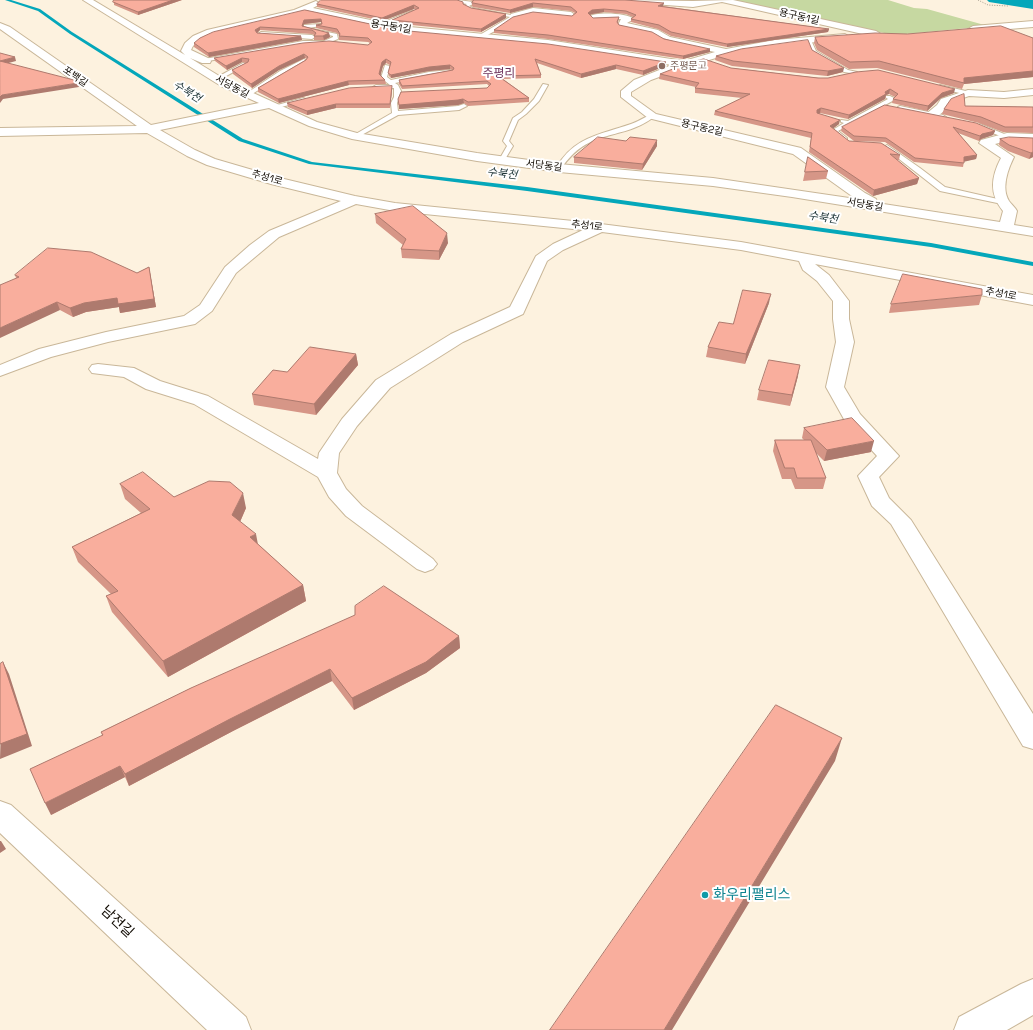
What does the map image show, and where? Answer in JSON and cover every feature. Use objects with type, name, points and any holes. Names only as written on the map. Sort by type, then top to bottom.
[{"type":"street","name":"서당동길","points":[[86,0],[209,73],[218,80],[247,95],[313,124],[356,136],[440,151],[558,168],[713,182],[1033,232]]},
{"type":"street","name":"용구동1길","points":[[626,0],[693,4],[722,0],[880,34],[808,39]]},
{"type":"street","name":"용구동1길","points":[[209,73],[212,68],[211,64],[191,55],[186,51],[188,45],[196,38],[210,32],[303,9],[323,2]]},
{"type":"street","name":"용구동1길","points":[[303,9],[378,25],[451,35],[548,43],[683,64]]},
{"type":"street","points":[[514,16],[533,11],[571,15]]},
{"type":"street","points":[[592,17],[624,17],[630,19],[624,21],[622,25],[656,32],[667,39],[726,51],[808,39]]},
{"type":"street","points":[[962,30],[1033,24]]},
{"type":"street","name":"포백길","points":[[0,26],[155,128]]},
{"type":"street","points":[[5,38],[16,36]]},
{"type":"street","name":"용구동2길","points":[[726,51],[683,64],[633,84],[626,91],[626,97],[652,116],[797,151],[860,196],[881,208]]},
{"type":"street","points":[[932,114],[942,107],[945,101],[968,93],[1004,95],[1033,92]]},
{"type":"street","points":[[0,132],[155,128],[270,106]]},
{"type":"street","name":"추성1로","points":[[155,128],[191,153],[211,162],[276,181],[355,200],[395,207],[601,228],[741,246],[1033,300]]},
{"type":"street","points":[[1006,228],[1010,211],[1002,202],[999,189],[1003,166],[1008,158],[1004,153],[985,143],[1007,138],[1033,138]]},
{"type":"street","points":[[0,371],[45,353],[106,337],[189,320],[206,308],[230,270],[274,234],[355,200]]},
{"type":"street","points":[[327,473],[329,453],[349,423],[383,384],[457,338],[517,310],[540,259],[558,247],[601,228]]},
{"type":"street","points":[[806,258],[808,267],[823,278],[842,300],[841,319],[845,342],[837,376],[836,388],[852,417],[889,456],[868,476],[880,501],[900,520],[1033,738]]},
{"type":"street","points":[[98,369],[128,372],[153,385],[201,400],[255,430],[327,473],[337,492],[354,511],[425,564]]},
{"type":"street","name":"남전길","points":[[0,814],[233,1030]]},
{"type":"street","points":[[972,1030],[1033,996]]},
{"type":"lane","points":[[463,0],[459,2],[471,3],[466,6],[472,9],[514,16]]},
{"type":"lane","points":[[378,25],[416,11]]},
{"type":"lane","points":[[480,37],[502,25],[514,16]]},
{"type":"lane","points":[[319,25],[306,26],[306,29],[334,35],[336,38],[331,42]]},
{"type":"lane","points":[[202,60],[303,43],[312,40],[314,37],[308,35],[260,34]]},
{"type":"lane","points":[[808,39],[814,52],[846,71],[862,72]]},
{"type":"lane","points":[[303,43],[312,44],[339,42]]},
{"type":"lane","points":[[700,59],[713,63]]},
{"type":"lane","points":[[247,95],[281,74],[288,67],[304,61]]},
{"type":"lane","points":[[218,80],[245,64]]},
{"type":"lane","points":[[387,66],[384,78],[397,89]]},
{"type":"lane","points":[[390,82],[429,74],[450,72]]},
{"type":"lane","points":[[841,76],[855,72]]},
{"type":"lane","points":[[502,160],[510,146],[506,141],[515,119],[524,113],[537,100],[546,85]]},
{"type":"lane","points":[[934,86],[968,93]]},
{"type":"lane","points":[[369,88],[397,89],[406,92]]},
{"type":"lane","points":[[395,113],[394,102],[397,89]]},
{"type":"lane","points":[[851,144],[834,131],[893,99],[888,97]]},
{"type":"lane","points":[[270,106],[312,98]]},
{"type":"lane","points":[[884,105],[948,118]]},
{"type":"lane","points":[[356,136],[384,122],[395,113],[459,108],[464,106]]},
{"type":"lane","points":[[558,168],[570,152],[585,142],[602,134],[637,124],[652,116]]},
{"type":"lane","points":[[835,119],[849,123]]},
{"type":"lane","points":[[970,123],[1007,138]]},
{"type":"lane","points":[[882,144],[918,169],[943,189],[1002,202]]},
{"type":"green space","points":[[731,0],[888,0],[914,8],[927,9],[988,26],[897,35],[872,31]]},
{"type":"water","points":[[987,0],[1033,0],[1033,9],[989,2]]},
{"type":"building","points":[[114,0],[173,0],[138,12],[113,2]]},
{"type":"building","points":[[321,0],[457,0],[463,2],[463,4],[471,8],[506,14],[481,29],[392,20],[419,8],[414,5],[382,18],[317,4]]},
{"type":"building","points":[[474,0],[625,0],[664,3],[658,6],[829,29],[727,44],[671,32],[659,25],[631,19],[636,15],[626,11],[604,9],[592,10],[588,13],[593,18],[619,17],[617,22],[619,25],[652,32],[664,39],[710,49],[683,56],[548,35],[494,30],[513,17],[533,12],[572,16],[577,12],[571,7],[533,3],[510,10],[472,3]]},
{"type":"building","points":[[305,10],[398,30],[548,44],[666,62],[643,71],[616,65],[581,74],[535,59],[541,75],[498,76],[529,98],[468,102],[463,99],[399,105],[398,99],[401,92],[487,88],[491,84],[487,81],[402,86],[399,80],[453,70],[454,68],[450,65],[429,67],[391,75],[388,73],[391,62],[386,59],[382,62],[379,74],[385,80],[348,81],[278,99],[258,88],[306,60],[308,57],[304,54],[279,66],[251,84],[232,70],[248,62],[249,59],[242,58],[226,66],[214,58],[303,43],[329,41],[368,45],[372,42],[368,38],[339,36],[340,34],[337,29],[316,25],[322,24],[321,19],[304,20],[302,26],[329,33],[323,36],[314,36],[316,33],[312,30],[260,27],[255,30],[257,33],[301,36],[208,53],[194,43],[200,38],[213,32]]},
{"type":"building","points":[[1001,26],[1033,38],[1033,71],[964,78],[964,83],[879,61],[850,62],[818,44],[815,37],[875,33],[907,34]]},
{"type":"building","points":[[808,40],[812,50],[844,68],[828,71],[733,61],[716,56],[741,49]]},
{"type":"building","points":[[0,53],[15,57],[0,61]]},
{"type":"building","points":[[704,59],[731,68],[818,78],[828,78],[856,72],[878,70],[955,89],[942,93],[928,106],[893,99],[898,94],[890,89],[885,92],[886,94],[849,115],[821,108],[817,110],[817,113],[840,120],[830,126],[849,141],[881,143],[900,155],[890,154],[919,178],[874,190],[810,147],[812,133],[715,111],[750,94],[695,88],[699,83],[660,74],[688,63]]},
{"type":"building","points":[[0,61],[74,80],[78,83],[2,95],[0,97]]},
{"type":"building","points":[[392,86],[390,104],[336,104],[307,111],[287,103],[349,88]]},
{"type":"building","points":[[964,94],[965,106],[1033,107],[1033,127],[1005,127],[981,117],[944,109],[951,99]]},
{"type":"building","points":[[885,105],[976,123],[995,131],[982,134],[980,136],[953,127],[977,155],[964,157],[964,163],[915,158],[886,138],[854,136],[842,127]]},
{"type":"building","points":[[598,137],[626,141],[630,137],[657,140],[643,164],[574,157]]},
{"type":"building","points":[[1009,137],[1033,138],[1033,152],[1031,153],[1009,145],[1000,139]]},
{"type":"building","points":[[808,157],[828,171],[805,172]]},
{"type":"building","points":[[413,206],[447,233],[439,251],[401,249],[406,239],[375,214]]},
{"type":"building","points":[[48,248],[91,252],[137,273],[149,267],[154,299],[118,304],[117,298],[84,303],[70,308],[57,302],[0,328],[0,285],[19,277],[15,275]]},
{"type":"building","points":[[903,274],[982,289],[982,295],[891,304]]},
{"type":"building","points":[[743,290],[771,294],[746,354],[708,347],[719,322],[733,324]]},
{"type":"building","points":[[310,347],[356,354],[314,404],[252,394],[273,370],[287,372]]},
{"type":"building","points":[[769,360],[800,365],[792,395],[759,390]]},
{"type":"building","points":[[852,418],[874,441],[827,450],[804,428]]},
{"type":"building","points":[[775,440],[811,440],[826,478],[797,478],[794,468],[785,468]]},
{"type":"building","points":[[143,472],[174,497],[209,481],[230,482],[243,493],[232,515],[256,534],[250,537],[303,585],[163,661],[106,596],[118,591],[72,547],[150,509],[120,484]]},
{"type":"building","points":[[384,586],[459,636],[426,662],[352,698],[330,669],[125,774],[120,766],[45,803],[30,769],[103,735],[101,732],[191,688],[355,615],[355,606]]},
{"type":"building","points":[[3,662],[27,734],[0,744],[0,664]]},
{"type":"building","name":"화우리팰리스","points":[[776,705],[842,738],[664,1030],[550,1030]]},
{"type":"waterway","name":"수북천","points":[[7,0],[39,10],[71,33],[241,140],[311,163],[527,189],[931,245],[1033,264]]},
{"type":"place","name":"주평문고","points":[[662,66]]},
{"type":"place","name":"화우리팰리스","points":[[705,895]]},
{"type":"district","name":"주평리","points":[[499,74]]}]
